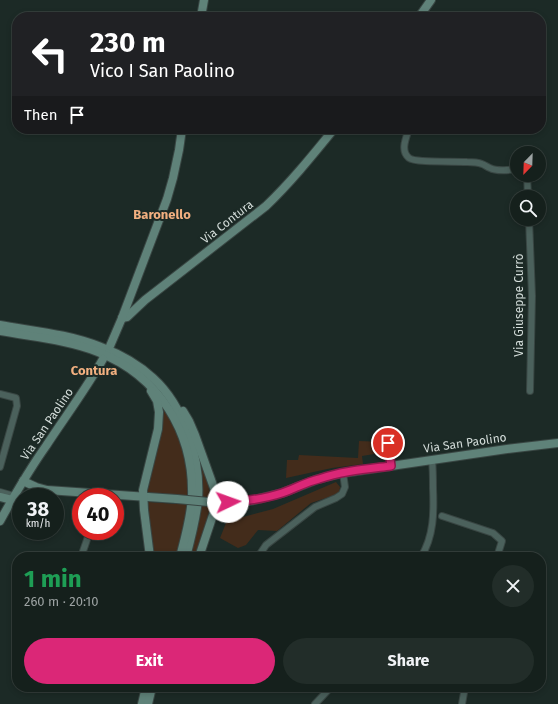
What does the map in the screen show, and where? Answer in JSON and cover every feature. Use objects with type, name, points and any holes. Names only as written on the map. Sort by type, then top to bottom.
[{"type":"street","points":[[202,12],[204,0]]},
{"type":"street","points":[[423,12],[431,0]]},
{"type":"street","points":[[110,346],[167,199],[173,178],[181,134]]},
{"type":"street","name":"Via Contura","points":[[122,318],[127,317],[145,300],[266,206],[275,198],[330,134]]},
{"type":"street","points":[[407,134],[404,148],[406,154],[411,159],[419,161],[473,162],[483,164],[495,170],[510,170]]},
{"type":"street","name":"Via Giuseppe Currò","points":[[529,226],[532,296],[530,390]]},
{"type":"street","points":[[0,326],[73,338],[100,346],[116,352],[142,368],[154,378],[180,408],[189,421],[214,488],[213,502],[215,509],[201,552]]},
{"type":"street","points":[[0,331],[72,344],[91,349],[113,358],[138,374],[156,391],[172,413],[184,439],[190,462],[192,499],[181,552]]},
{"type":"street","name":"Via San Paolino","points":[[19,488],[78,400],[103,359]]},
{"type":"street","points":[[138,374],[155,397],[160,412],[158,429],[143,490],[149,552]]},
{"type":"street","points":[[167,393],[178,410],[187,430],[197,467],[198,485],[196,514],[187,552]]},
{"type":"street","points":[[0,394],[16,398],[17,406],[0,467]]},
{"type":"street","points":[[388,443],[391,466]]},
{"type":"street","name":"Via San Paolino","points":[[124,497],[213,502],[250,501],[270,496],[318,479],[343,473],[558,443]]},
{"type":"street","points":[[423,552],[431,532],[432,522],[432,460]]},
{"type":"street","points":[[261,552],[266,545],[315,506],[336,498],[342,494],[345,488],[343,473]]},
{"type":"street","name":"Via San Paolino","points":[[23,481],[47,490],[72,493]]},
{"type":"street","points":[[0,492],[12,498]]},
{"type":"street","points":[[0,496],[12,498]]},
{"type":"street","name":"Via San Paolino","points":[[0,521],[12,500]]},
{"type":"street","points":[[442,516],[493,533],[502,541],[499,552]]},
{"type":"street","points":[[83,552],[87,540]]},
{"type":"street","points":[[315,704],[326,692]]},
{"type":"street","points":[[462,704],[464,692]]},
{"type":"shaded area","points":[[163,406],[178,435],[187,469],[188,504],[177,552],[152,552],[147,503],[177,503],[178,495],[176,494],[147,493],[163,423]]},
{"type":"shaded area","points":[[191,430],[212,495],[209,496],[209,506],[212,508],[198,552],[189,552]]},
{"type":"shaded area","points":[[359,441],[384,442],[386,452],[362,456],[363,464],[332,468],[286,478],[287,460],[298,460],[299,455],[358,458]]},
{"type":"shaded area","points":[[336,482],[340,487],[339,493],[311,503],[277,531],[258,530],[246,545],[238,548],[220,538],[226,523],[273,509]]},
{"type":"district","name":"Baronello","points":[[162,214]]},
{"type":"district","name":"Contura","points":[[94,370]]},
{"type":"route","points":[[228,502],[250,501],[282,493],[331,475],[391,466],[388,443]]}]
